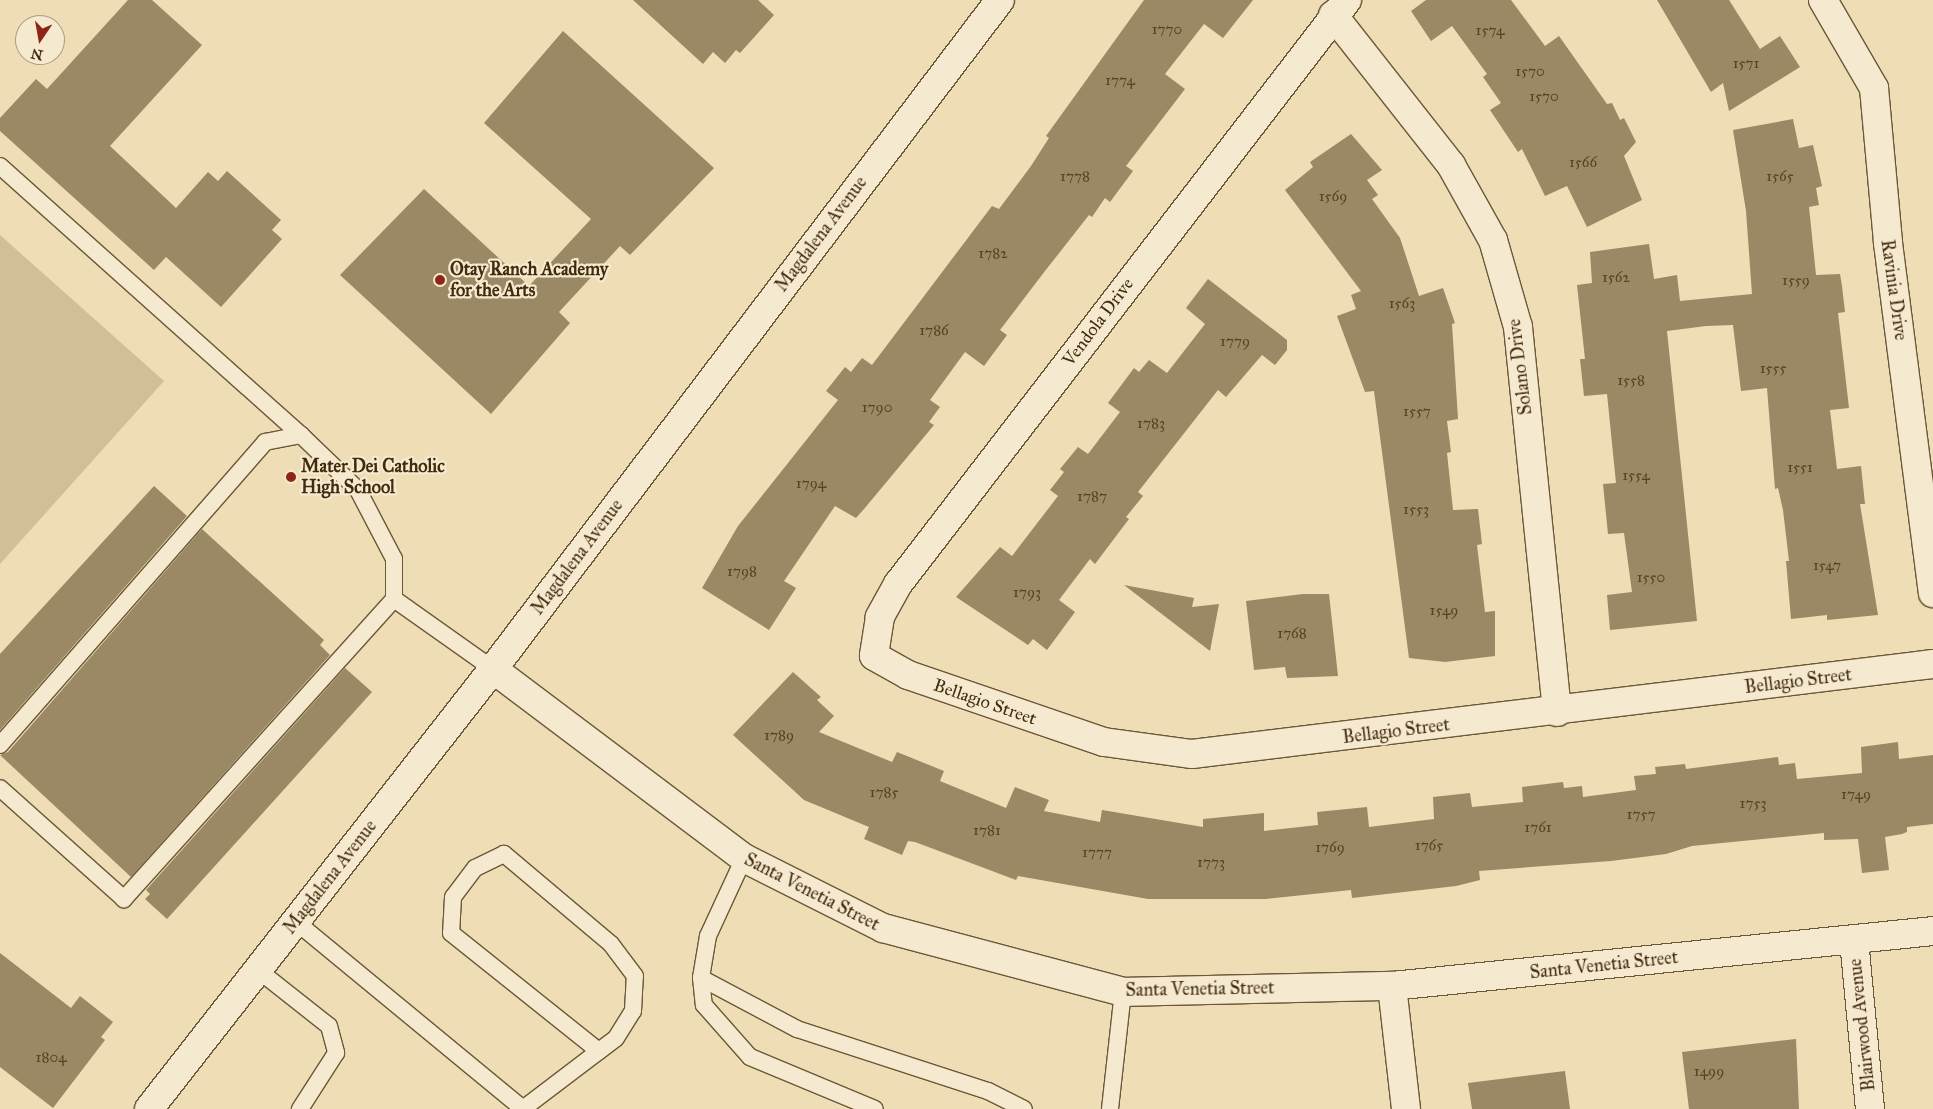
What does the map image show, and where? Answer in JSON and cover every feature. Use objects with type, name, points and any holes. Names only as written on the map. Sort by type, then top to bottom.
[{"type":"street","name":"Magdalena Avenue","points":[[149,1109],[493,669],[1000,0]]},
{"type":"street","name":"Ravinia Drive","points":[[1823,0],[1874,88],[1888,243],[1933,593]]},
{"type":"street","name":"Vendola Drive","points":[[874,656],[880,617],[898,584],[1340,7]]},
{"type":"street","name":"Solano Drive","points":[[1340,7],[1451,165],[1494,240],[1518,327],[1557,712]]},
{"type":"street","name":"Bellagio Street","points":[[874,656],[908,675],[1104,742],[1192,754],[1557,712],[1933,664]]},
{"type":"street","name":"Santa Venetia Street","points":[[493,669],[744,858],[883,928],[1123,992],[1392,986],[1933,931]]},
{"type":"street","name":"Blairwood Avenue","points":[[1854,940],[1870,1109]]},
{"type":"street","points":[[1392,986],[1406,1109]]},
{"type":"lane","points":[[0,166],[301,435],[358,490],[394,559],[394,599],[124,899],[0,788]]},
{"type":"lane","points":[[0,745],[265,442],[301,435]]},
{"type":"lane","points":[[394,599],[493,669]]},
{"type":"lane","points":[[295,921],[524,1109],[616,1038],[633,1011],[635,976],[610,944],[504,854],[475,868],[453,898],[451,933],[599,1051]]},
{"type":"lane","points":[[744,858],[708,936],[701,978],[704,1005],[750,1057],[875,1109]]},
{"type":"lane","points":[[258,970],[329,1026],[336,1053],[300,1109]]},
{"type":"lane","points":[[701,978],[797,1028],[988,1092],[1024,1109]]},
{"type":"lane","points":[[1110,1109],[1123,992]]},
{"type":"shaded area","points":[[0,235],[164,381],[0,564]]},
{"type":"building","points":[[128,0],[152,0],[202,45],[110,146],[176,208],[208,172],[218,181],[227,171],[281,220],[272,230],[282,239],[221,307],[166,257],[154,270],[0,131],[0,118],[36,79],[47,89]]},
{"type":"building","points":[[633,0],[758,0],[774,15],[740,53],[736,50],[725,63],[713,52],[703,64]]},
{"type":"building","points":[[1144,0],[1253,0],[1223,38],[1204,24],[1165,74],[1185,89],[1126,166],[1133,171],[1110,202],[1105,198],[1092,217],[1089,215],[1045,271],[1000,330],[1007,335],[984,366],[965,352],[930,400],[940,407],[929,422],[934,425],[856,518],[835,506],[784,581],[796,588],[769,630],[702,588],[738,526],[838,400],[826,391],[845,367],[851,372],[862,358],[872,365],[992,206],[999,209],[1031,166],[1049,138],[1046,136]]},
{"type":"building","points":[[1426,0],[1511,0],[1545,46],[1559,36],[1607,104],[1612,103],[1620,120],[1624,118],[1636,142],[1624,156],[1642,200],[1587,227],[1567,186],[1545,196],[1522,149],[1518,152],[1490,110],[1501,103],[1483,77],[1487,74],[1452,26],[1431,41],[1411,11]]},
{"type":"building","points":[[1657,0],[1729,0],[1760,49],[1780,36],[1800,67],[1729,111],[1723,83],[1711,92]]},
{"type":"building","points":[[563,31],[714,168],[630,255],[620,246],[559,312],[570,323],[491,414],[340,275],[424,189],[529,286],[591,219],[484,123]]},
{"type":"building","points":[[1793,119],[1799,148],[1813,145],[1822,186],[1816,188],[1819,205],[1809,207],[1816,275],[1840,274],[1845,312],[1838,313],[1849,408],[1830,410],[1837,469],[1861,466],[1865,504],[1860,504],[1878,615],[1827,620],[1827,615],[1791,619],[1786,561],[1789,561],[1783,510],[1778,488],[1775,489],[1767,388],[1741,391],[1733,325],[1706,326],[1667,331],[1697,621],[1610,630],[1607,595],[1632,592],[1624,533],[1608,534],[1603,484],[1616,483],[1607,394],[1584,396],[1580,359],[1585,359],[1577,285],[1592,283],[1590,252],[1649,244],[1654,279],[1677,275],[1680,301],[1752,294],[1746,211],[1733,130]]},
{"type":"building","points":[[1351,134],[1382,170],[1367,180],[1378,195],[1372,199],[1400,238],[1419,296],[1443,288],[1455,323],[1452,324],[1458,419],[1447,421],[1451,452],[1447,453],[1453,510],[1478,509],[1482,544],[1477,545],[1485,612],[1495,611],[1495,656],[1445,662],[1409,658],[1374,391],[1365,392],[1337,316],[1356,309],[1351,295],[1361,291],[1285,190],[1313,167],[1310,162]]},
{"type":"building","points":[[1208,279],[1287,340],[1287,350],[1275,365],[1262,355],[1226,397],[1218,390],[1138,492],[1143,496],[1126,517],[1129,519],[1095,564],[1090,559],[1059,600],[1075,612],[1047,650],[1033,639],[1028,645],[956,597],[1000,547],[1012,556],[1058,496],[1050,490],[1064,472],[1060,469],[1078,447],[1088,454],[1120,412],[1108,403],[1134,368],[1139,372],[1149,360],[1167,373],[1205,324],[1186,308]]},
{"type":"building","points":[[154,486],[187,516],[0,730],[0,654]]},
{"type":"building","points":[[202,529],[324,640],[320,645],[330,655],[131,877],[0,755],[8,752]]},
{"type":"building","points":[[1124,585],[1194,598],[1192,607],[1219,604],[1210,651]]},
{"type":"building","points":[[1303,594],[1329,594],[1338,676],[1287,678],[1285,667],[1254,670],[1246,601]]},
{"type":"building","points":[[345,668],[372,692],[167,919],[145,899],[150,894],[146,890]]},
{"type":"building","points":[[793,672],[821,697],[817,700],[834,716],[819,732],[892,762],[897,752],[944,771],[940,781],[1006,808],[1015,787],[1049,800],[1044,811],[1100,822],[1102,810],[1203,827],[1203,819],[1264,813],[1264,831],[1318,825],[1317,812],[1367,807],[1369,827],[1434,819],[1433,797],[1470,793],[1472,807],[1523,802],[1522,787],[1563,782],[1564,788],[1582,786],[1583,797],[1636,790],[1634,776],[1656,774],[1655,767],[1685,764],[1686,769],[1778,757],[1779,765],[1795,763],[1797,779],[1862,773],[1861,747],[1898,742],[1899,759],[1933,755],[1933,824],[1907,827],[1907,832],[1885,837],[1889,870],[1862,873],[1858,839],[1824,840],[1824,833],[1692,846],[1666,854],[1611,861],[1479,871],[1480,880],[1456,886],[1352,898],[1351,890],[1266,899],[1148,899],[1018,876],[1016,880],[915,842],[908,841],[902,855],[864,839],[869,827],[804,800],[733,735]]},
{"type":"building","points":[[0,953],[71,1008],[80,996],[113,1022],[101,1037],[105,1040],[53,1108],[0,1067]]},
{"type":"building","points":[[1796,1039],[1799,1109],[1689,1109],[1682,1052]]},
{"type":"building","points":[[1565,1071],[1570,1109],[1472,1109],[1468,1083]]},
{"type":"place","name":"Otay Ranch Academy for the Arts","points":[[440,280]]},
{"type":"place","name":"Mater Dei Catholic High School","points":[[291,477]]}]
